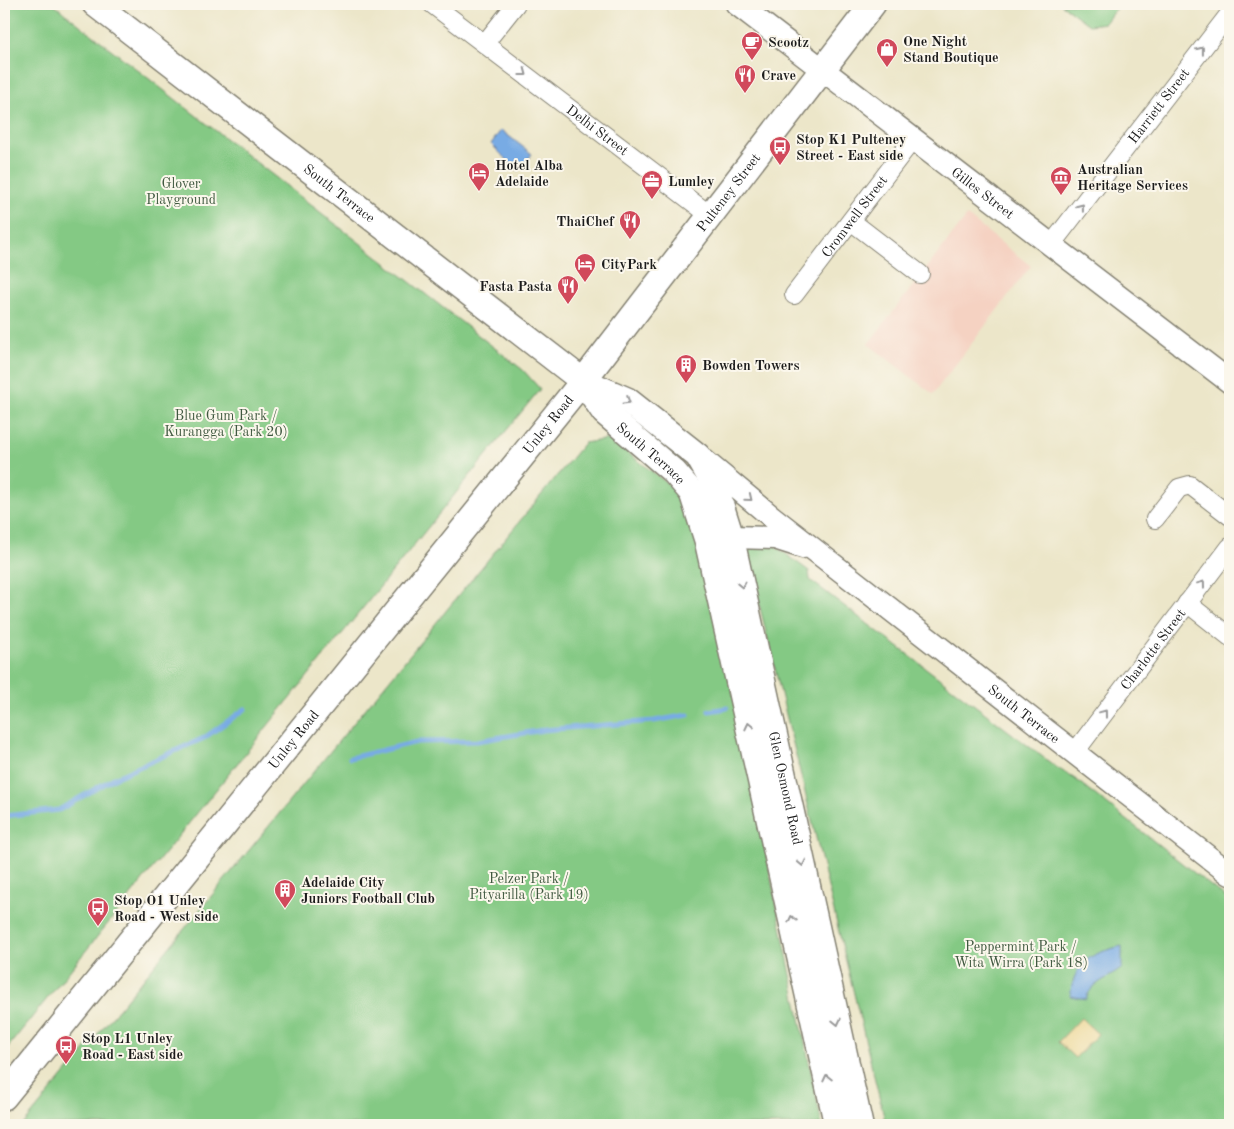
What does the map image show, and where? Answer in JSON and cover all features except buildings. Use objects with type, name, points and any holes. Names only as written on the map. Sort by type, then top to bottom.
[{"type":"main road","name":"South Terrace","points":[[95,4],[583,381],[627,400],[698,456]]},
{"type":"main road","name":"Pulteney Street","points":[[583,381],[873,4]]},
{"type":"main road","name":"South Terrace","points":[[583,381],[608,416],[674,472],[692,493],[707,540],[731,537]]},
{"type":"main road","name":"Unley Road","points":[[4,1097],[583,381]]},
{"type":"main road","name":"Glen Osmond Road","points":[[698,456],[715,486],[731,537],[766,751],[838,1125]]},
{"type":"main road","name":"Glen Osmond Road","points":[[707,540],[766,751],[860,1125]]},
{"type":"street","name":"Delhi Street","points":[[432,4],[711,216]]},
{"type":"street","points":[[485,43],[516,4]]},
{"type":"street","name":"Gilles Street","points":[[736,4],[1230,382]]},
{"type":"street","name":"Harriett Street","points":[[1051,245],[1230,12]]},
{"type":"street","name":"Cromwell Street","points":[[794,295],[913,139]]},
{"type":"street","points":[[851,221],[920,274]]},
{"type":"street","name":"South Terrace","points":[[698,456],[1230,874]]},
{"type":"street","points":[[1155,519],[1178,488],[1190,485],[1230,516]]},
{"type":"street","name":"South Terrace","points":[[731,537],[775,538],[818,552]]},
{"type":"street","name":"Charlotte Street","points":[[1075,752],[1230,547]]},
{"type":"street","points":[[1187,603],[1230,637]]},
{"type":"shaded area","points":[[967,216],[1031,266],[933,394],[868,344]]},
{"type":"green space","name":"Blue Gum Park / Kurangga (Park 20)","points":[[4,4],[53,4],[523,370],[540,389],[4,1052]]},
{"type":"green space","points":[[1061,4],[1119,4],[1105,23],[1089,25]]},
{"type":"green space","name":"Pelzer Park / Pityarilla (Park 19)","points":[[610,439],[676,490],[702,544],[822,1125],[23,1125],[584,443]]},
{"type":"green space","name":"Peppermint Park / Wita Wirra (Park 18)","points":[[767,540],[809,571],[810,580],[1056,767],[1075,779],[1230,901],[1230,1125],[886,1125],[746,550],[747,542]]},
{"type":"sand","points":[[1081,1018],[1098,1034],[1075,1058],[1058,1042]]},
{"type":"water","points":[[501,130],[532,154],[518,171],[491,144]]},
{"type":"water","points":[[1122,946],[1122,968],[1096,985],[1088,993],[1086,999],[1070,996],[1076,975],[1086,961],[1101,952]]},
{"type":"waterway","points":[[709,711],[727,708]]},
{"type":"waterway","points":[[4,816],[59,810],[114,778],[204,738],[245,709]]},
{"type":"waterway","points":[[350,758],[417,742],[477,741],[543,730],[654,721],[688,715]]},
{"type":"place","name":"Scootz","points":[[752,61]]},
{"type":"place","name":"One Night Stand Boutique","points":[[887,68]]},
{"type":"place","name":"Crave","points":[[745,94]]},
{"type":"place","name":"Stop K1 Pulteney Street - East side","points":[[780,166]]},
{"type":"place","name":"Hotel Alba Adelaide","points":[[479,192]]},
{"type":"place","name":"Australian Heritage Services","points":[[1061,196]]},
{"type":"place","name":"Lumley","points":[[652,200]]},
{"type":"place","name":"ThaiChef","points":[[630,240]]},
{"type":"place","name":"CityPark","points":[[585,283]]},
{"type":"place","name":"Fasta Pasta","points":[[568,305]]},
{"type":"place","name":"Bowden Towers","points":[[686,384]]},
{"type":"place","name":"Adelaide City Juniors Football Club","points":[[285,909]]},
{"type":"place","name":"Stop O1 Unley Road - West side","points":[[98,927]]},
{"type":"place","name":"Stop L1 Unley Road - East side","points":[[66,1065]]},
{"type":"park label","name":"Glover Playground","points":[[181,192]]}]
